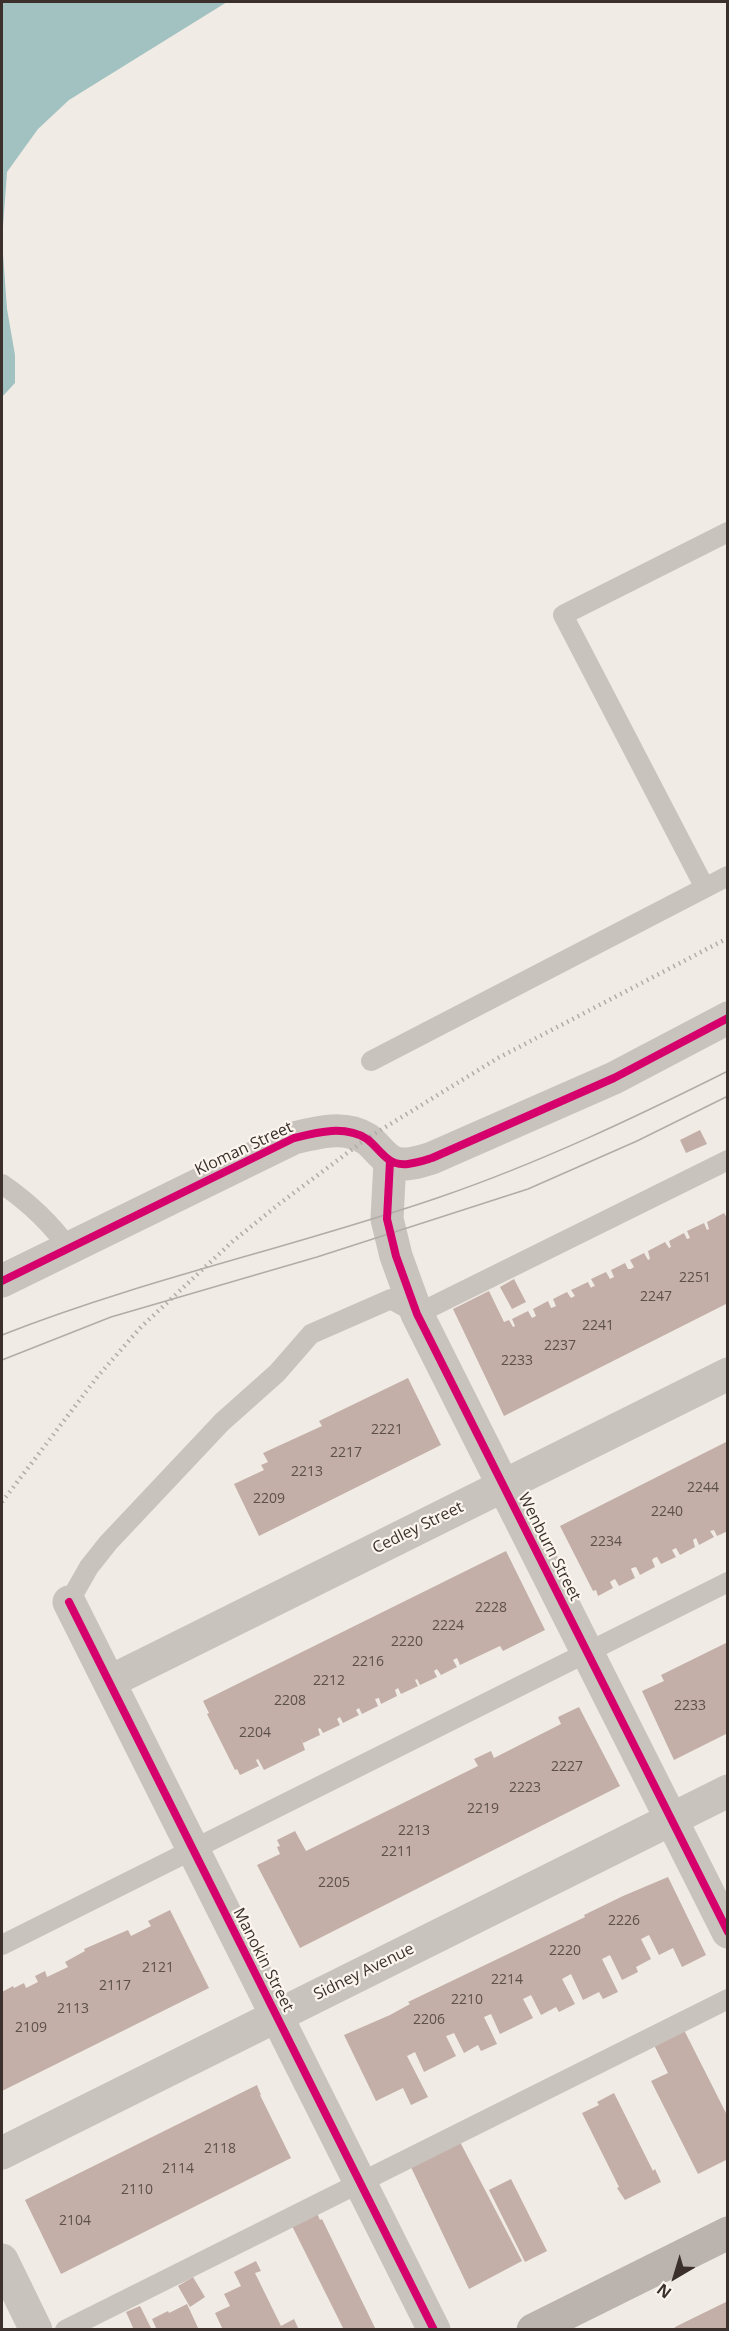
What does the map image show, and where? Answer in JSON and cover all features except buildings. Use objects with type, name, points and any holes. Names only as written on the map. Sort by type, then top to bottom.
[{"type":"main road","points":[[533,2330],[728,2233]]},
{"type":"street","points":[[390,1161],[412,1164],[432,1158],[614,1078],[728,1018]]},
{"type":"street","name":"Kloman Street","points":[[2,1281],[294,1138],[323,1130],[344,1131],[366,1139],[390,1161]]},
{"type":"street","name":"Wenburn Street","points":[[390,1161],[387,1219],[396,1256],[417,1314],[728,1932]]},
{"type":"street","name":"Cedley Street","points":[[109,1682],[728,1374]]},
{"type":"street","name":"Manokin Street","points":[[69,1602],[434,2330]]},
{"type":"street","name":"Sidney Avenue","points":[[2,2153],[728,1791]]},
{"type":"street","points":[[2,2260],[36,2330]]},
{"type":"lane","points":[[705,888],[563,615],[728,532]]},
{"type":"lane","points":[[371,1061],[728,876]]},
{"type":"lane","points":[[69,1602],[89,1567],[108,1543],[222,1422],[277,1373],[311,1334],[391,1299],[417,1314],[728,1160]]},
{"type":"lane","points":[[2,1184],[55,1228],[69,1249]]},
{"type":"lane","points":[[2,1945],[728,1582]]},
{"type":"lane","points":[[65,2330],[728,1999]]},
{"type":"water","points":[[2,2],[227,2],[69,100],[38,129],[7,172],[2,240]]},
{"type":"water","points":[[2,240],[7,309],[15,355],[15,383],[2,397]]},
{"type":"tram line","points":[[2,1335],[110,1297],[330,1232],[477,1184],[586,1139],[728,1071]]},
{"type":"tram line","points":[[2,1360],[111,1317],[317,1257],[528,1189],[637,1141],[728,1096]]},
{"type":"railway","points":[[2,1502],[98,1376],[141,1327],[233,1241],[279,1204],[366,1139],[498,1058],[728,938]]},
{"type":"cycle path","points":[[2,1281],[294,1138],[331,1131],[350,1132],[367,1139],[385,1157],[398,1164],[410,1164],[432,1158],[614,1078],[728,1018]]},
{"type":"cycle path","points":[[390,1161],[387,1219],[396,1256],[417,1314],[728,1932]]},
{"type":"cycle path","points":[[69,1602],[434,2330]]}]
